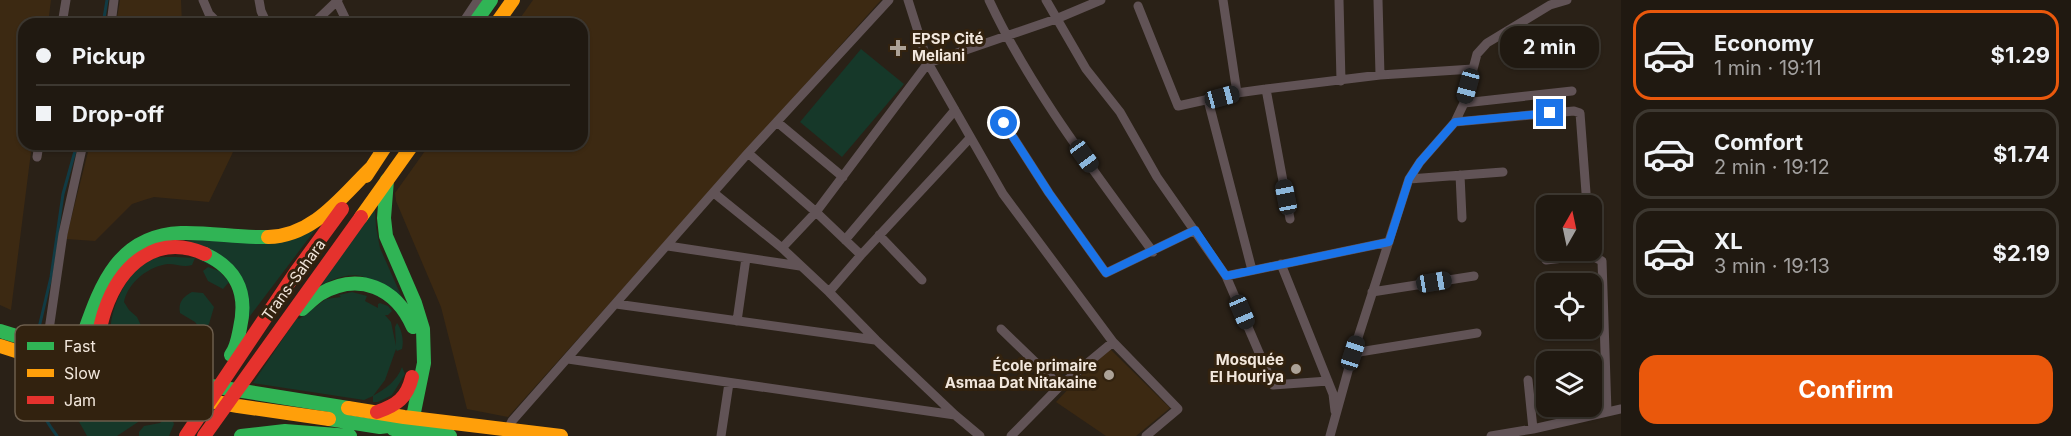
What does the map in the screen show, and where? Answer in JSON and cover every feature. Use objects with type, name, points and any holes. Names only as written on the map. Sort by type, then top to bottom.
[{"type":"highway","points":[[478,18],[491,0]]},
{"type":"highway","points":[[500,18],[513,0]]},
{"type":"highway","points":[[213,394],[383,150]]},
{"type":"highway","name":"Trans-Sahara","points":[[204,436],[408,150]]},
{"type":"highway","points":[[87,325],[99,291],[115,265],[131,249],[156,236],[183,231],[262,238],[286,235],[320,219],[374,164]]},
{"type":"highway","points":[[377,412],[390,408],[414,392],[424,363],[423,329],[415,303],[388,242],[384,218],[387,180]]},
{"type":"highway","points":[[100,325],[108,300],[120,279],[139,259],[152,251],[175,248],[200,251],[220,262],[231,272],[243,298],[243,312],[237,341],[222,380]]},
{"type":"highway","points":[[285,322],[320,294],[335,287],[355,283],[375,286],[390,294],[402,304],[409,314],[414,332],[414,392],[409,422]]},
{"type":"highway","points":[[213,386],[377,412],[450,436]]},
{"type":"highway","points":[[414,392],[446,421]]},
{"type":"highway","points":[[213,401],[380,427],[409,422],[446,421],[561,436]]},
{"type":"highway","points":[[186,436],[196,421]]},
{"type":"highway","points":[[241,436],[285,431],[350,436]]},
{"type":"street","points":[[63,18],[66,0]]},
{"type":"street","points":[[112,18],[114,0]]},
{"type":"street","points":[[203,0],[213,18]]},
{"type":"street","points":[[259,0],[264,18]]},
{"type":"street","points":[[466,18],[478,0]]},
{"type":"street","points":[[508,429],[512,421],[748,153],[889,0]]},
{"type":"street","points":[[909,0],[928,63],[1003,194],[1113,342],[1178,409],[1146,436]]},
{"type":"street","points":[[989,0],[1006,35],[1070,137],[1153,252]]},
{"type":"street","points":[[1046,0],[1086,69],[1120,112],[1157,177],[1226,276],[1274,385],[1328,381]]},
{"type":"street","points":[[782,248],[816,212],[928,63],[1056,19],[1101,0]]},
{"type":"street","points":[[1223,0],[1236,93]]},
{"type":"street","points":[[1339,0],[1341,81]]},
{"type":"street","points":[[1378,0],[1380,75]]},
{"type":"street","points":[[1330,436],[1353,353],[1409,179],[1420,162],[1455,122],[1464,103],[1477,54],[1487,43],[1550,2],[1568,0]]},
{"type":"street","points":[[320,18],[338,1],[345,18]]},
{"type":"street","points":[[1138,6],[1178,106],[1266,89],[1380,75],[1473,69]]},
{"type":"street","points":[[1266,89],[1290,219]]},
{"type":"street","points":[[1464,103],[1572,92]]},
{"type":"street","points":[[1208,100],[1252,270]]},
{"type":"street","points":[[845,240],[955,110]]},
{"type":"street","points":[[1455,122],[1574,111],[1580,113],[1586,195]]},
{"type":"street","points":[[777,122],[843,177]]},
{"type":"street","points":[[1004,123],[1049,193],[1106,273],[1195,230]]},
{"type":"street","points":[[829,292],[970,138]]},
{"type":"street","points":[[37,157],[38,150]]},
{"type":"street","points":[[50,325],[63,234],[82,150]]},
{"type":"street","points":[[374,150],[372,153],[374,164]]},
{"type":"street","points":[[748,153],[861,255]]},
{"type":"street","points":[[1409,179],[1503,172]]},
{"type":"street","points":[[1460,175],[1462,218]]},
{"type":"street","points":[[714,193],[782,248],[876,340],[980,436]]},
{"type":"street","points":[[879,235],[922,280]]},
{"type":"street","points":[[1226,276],[1389,242]]},
{"type":"street","points":[[668,246],[800,266]]},
{"type":"street","points":[[737,321],[746,258]]},
{"type":"street","points":[[1602,261],[1607,411]]},
{"type":"street","points":[[1281,264],[1333,394],[1336,416]]},
{"type":"street","points":[[1372,292],[1474,276]]},
{"type":"street","points":[[616,304],[876,340]]},
{"type":"street","points":[[1001,329],[1060,386]]},
{"type":"street","points":[[1353,353],[1477,333]]},
{"type":"street","points":[[1011,436],[1060,386],[1113,342]]},
{"type":"street","points":[[568,359],[955,415]]},
{"type":"street","points":[[1528,380],[1533,429]]},
{"type":"street","points":[[721,436],[729,383]]},
{"type":"street","points":[[1491,436],[1621,409]]},
{"type":"shaded area","points":[[0,0],[51,0],[49,18],[18,18],[18,150],[31,150],[11,310],[0,305]]},
{"type":"shaded area","points":[[120,0],[181,0],[182,18],[117,18]]},
{"type":"shaded area","points":[[533,0],[881,0],[508,417],[467,409],[441,307],[396,201],[395,193],[426,150],[588,150],[588,18],[520,18]]},
{"type":"shaded area","points":[[88,150],[232,150],[209,202],[154,197],[132,204],[95,241],[66,239]]},
{"type":"shaded area","name":"École primaire Asmaa Dat Nitakaine","points":[[1108,347],[1170,408],[1136,436],[1106,436],[1056,402]]},
{"type":"green space","points":[[861,49],[904,84],[842,157],[800,122]]},
{"type":"green space","points":[[375,209],[380,248],[407,309],[364,277],[352,275],[338,278],[313,289]]},
{"type":"green space","points":[[315,230],[247,320],[241,280],[166,244],[150,244]]},
{"type":"green space","points":[[157,258],[195,258],[189,266],[161,265],[140,276],[130,288],[124,302],[141,325],[111,325],[116,304],[127,281],[145,262]]},
{"type":"green space","points":[[208,267],[219,271],[229,282],[223,289],[208,281],[203,271]]},
{"type":"green space","points":[[192,292],[203,293],[214,307],[208,325],[197,325],[180,313],[182,300]]},
{"type":"green space","points":[[352,292],[367,296],[365,301],[378,308],[380,303],[388,306],[392,311],[385,315],[391,322],[396,346],[395,327],[397,323],[402,336],[402,349],[397,351],[396,349],[385,380],[373,396],[364,400],[253,383],[297,318],[299,319],[326,299],[341,297],[339,295]]},
{"type":"green space","points":[[402,367],[405,374],[392,395],[378,402],[373,402],[373,396],[394,380]]},
{"type":"green space","points":[[78,421],[138,421],[117,436],[87,436]]},
{"type":"green space","points":[[173,421],[174,424],[169,436],[139,436],[144,426]]},
{"type":"waterway","points":[[104,18],[107,0]]},
{"type":"waterway","points":[[40,325],[51,277],[63,194],[75,150]]},
{"type":"waterway","points":[[47,421],[57,436]]},
{"type":"traffic: fast","points":[[478,18],[491,0]]},
{"type":"traffic: fast","points":[[329,419],[380,427],[406,424],[413,417],[424,363],[423,329],[415,303],[386,236],[384,218],[387,180]]},
{"type":"traffic: fast","points":[[87,325],[109,274],[122,258],[137,246],[157,237],[181,233],[268,237]]},
{"type":"traffic: fast","points":[[205,254],[225,267],[241,293],[242,315],[237,342],[231,355]]},
{"type":"traffic: fast","points":[[302,309],[320,294],[334,287],[362,284],[375,287],[397,302],[413,327]]},
{"type":"traffic: fast","points":[[0,331],[15,336]]},
{"type":"traffic: fast","points":[[213,386],[348,408]]},
{"type":"traffic: fast","points":[[393,429],[450,436]]},
{"type":"traffic: fast","points":[[241,436],[285,431],[350,436]]},
{"type":"traffic: slow","points":[[500,18],[513,0]]},
{"type":"traffic: slow","points":[[366,176],[383,150]]},
{"type":"traffic: slow","points":[[361,217],[409,150]]},
{"type":"traffic: slow","points":[[268,237],[284,235],[313,222],[338,202],[372,167]]},
{"type":"traffic: slow","points":[[0,346],[15,351]]},
{"type":"traffic: slow","points":[[213,401],[329,419]]},
{"type":"traffic: slow","points":[[348,408],[561,436]]},
{"type":"traffic: jam","points":[[213,396],[296,272],[342,209]]},
{"type":"traffic: jam","points":[[204,436],[361,217]]},
{"type":"traffic: jam","points":[[101,325],[105,310],[120,280],[142,257],[156,250],[171,247],[187,248],[205,254]]},
{"type":"traffic: jam","points":[[377,412],[400,400],[412,377]]},
{"type":"traffic: jam","points":[[186,436],[196,421]]},
{"type":"place","name":"EPSP Cité Meliani","points":[[898,48]]},
{"type":"place","name":"Mosquée El Houriya","points":[[1296,369]]},
{"type":"place","name":"École primaire Asmaa Dat Nitakaine","points":[[1109,375]]},
{"type":"route","points":[[1004,123],[1049,193],[1106,273],[1195,230],[1226,276],[1389,242],[1409,179],[1420,162],[1455,122],[1550,113]]}]
